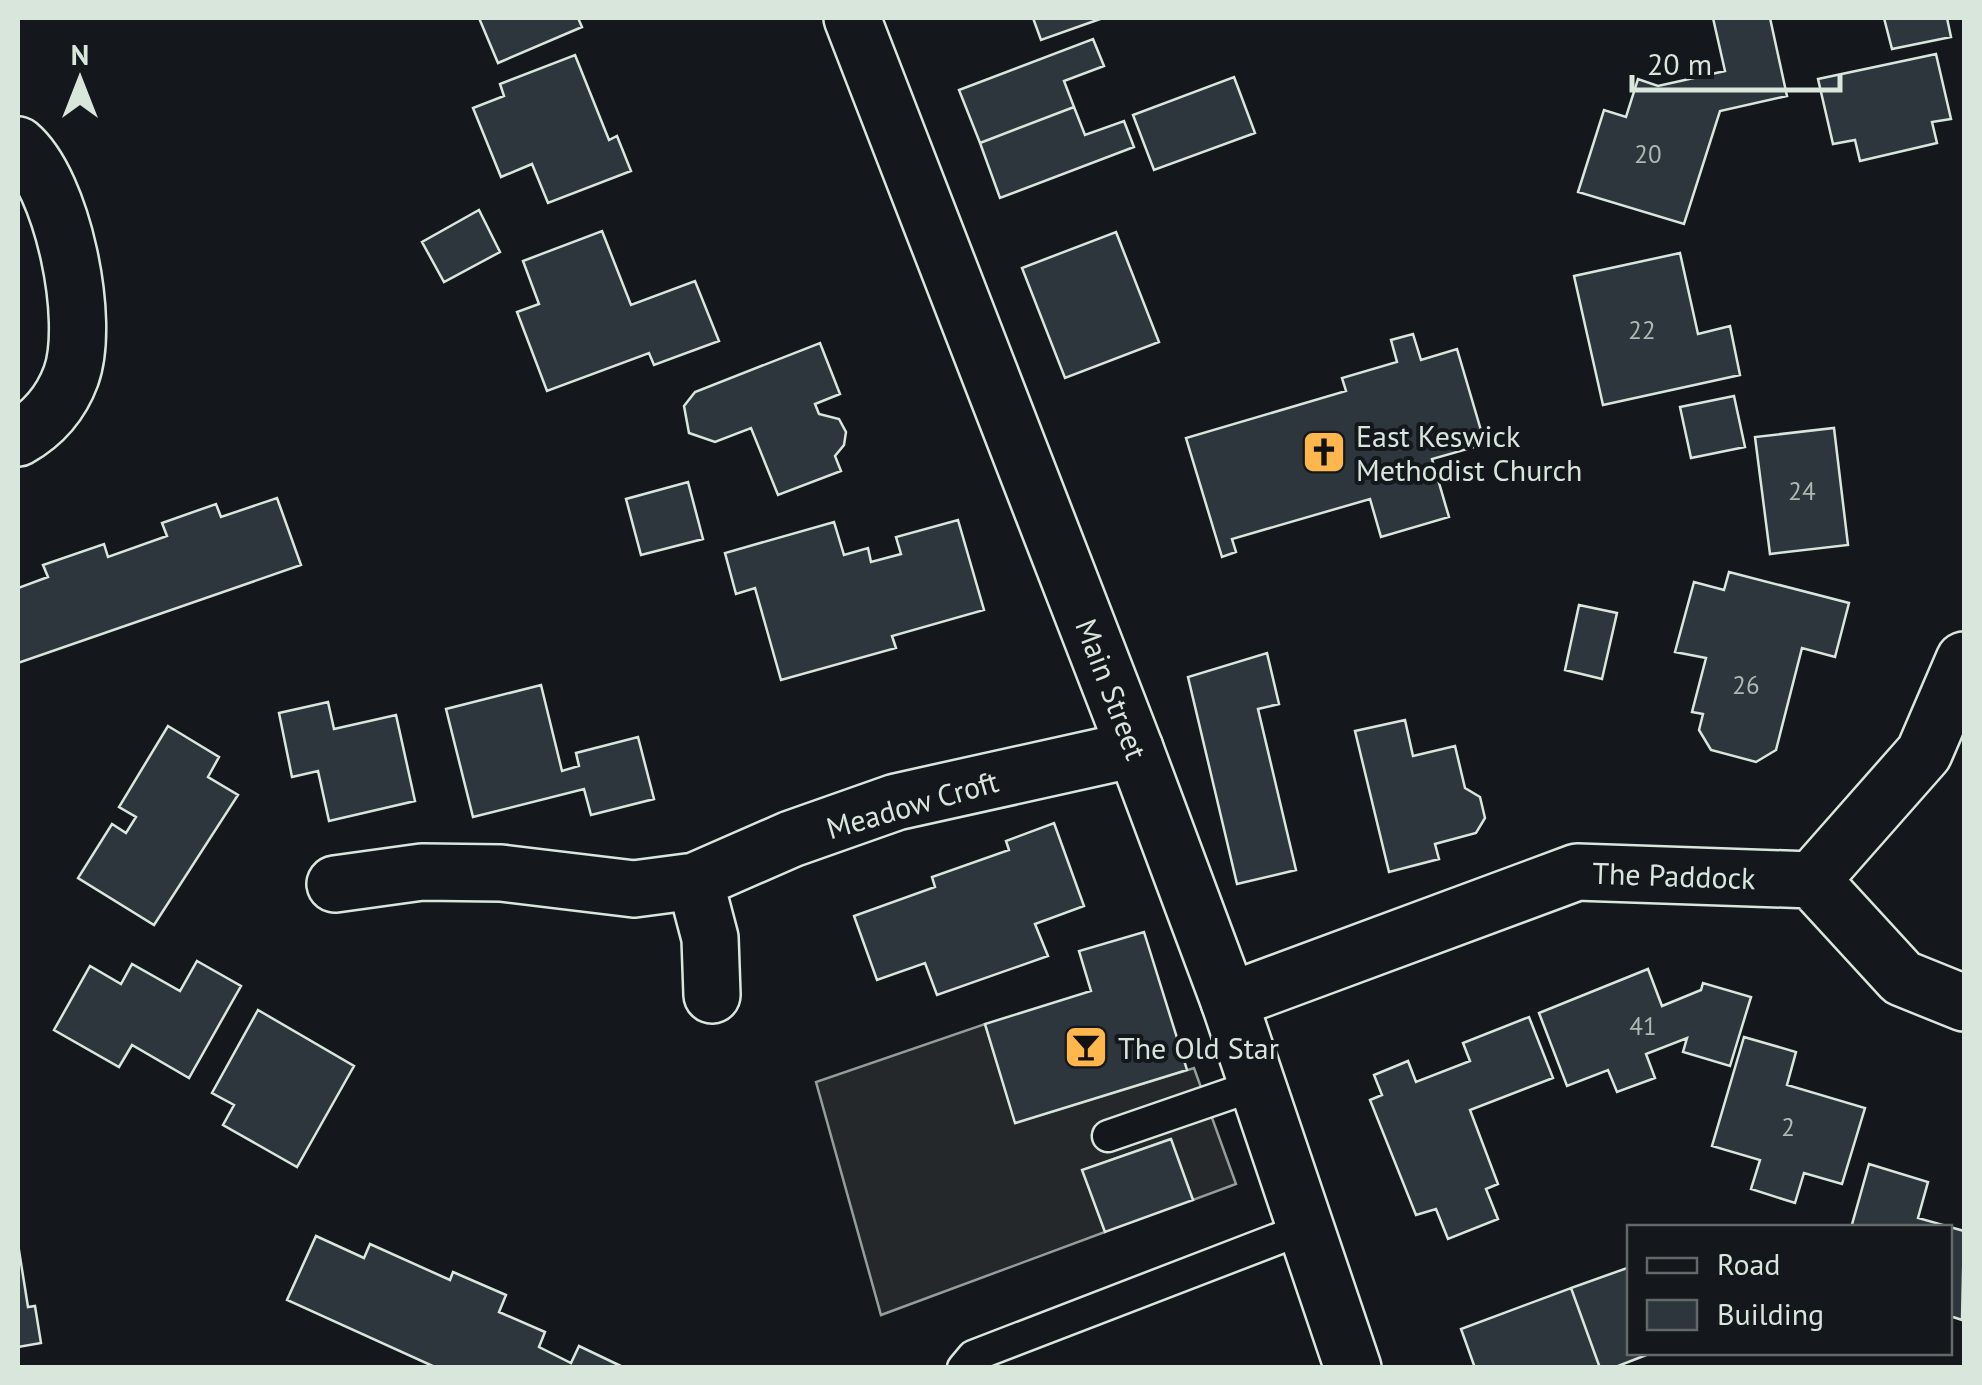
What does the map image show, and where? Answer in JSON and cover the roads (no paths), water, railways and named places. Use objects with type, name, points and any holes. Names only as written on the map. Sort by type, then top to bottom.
[{"type":"street","name":"Main Street","points":[[852,18],[1229,1001],[1353,1368]]},
{"type":"street","points":[[18,145],[33,158],[53,192],[70,267],[78,340],[72,374],[57,405],[18,438]]},
{"type":"street","points":[[1964,660],[1924,754],[1812,880],[1902,978],[1964,1003]]},
{"type":"street","name":"Meadow Croft","points":[[336,884],[422,872],[501,873],[634,889],[695,881],[791,839],[896,802],[1135,749]]},
{"type":"street","name":"The Paddock","points":[[1229,1001],[1577,872],[1812,880]]},
{"type":"street","points":[[695,881],[710,938],[712,996]]},
{"type":"lane","points":[[1108,1136],[1256,1084]]},
{"type":"lane","points":[[962,1368],[973,1356],[1303,1229]]},
{"type":"place","name":"East Keswick Methodist Church","points":[[1324,452]]},
{"type":"place","name":"The Old Star","points":[[1086,1047]]}]
